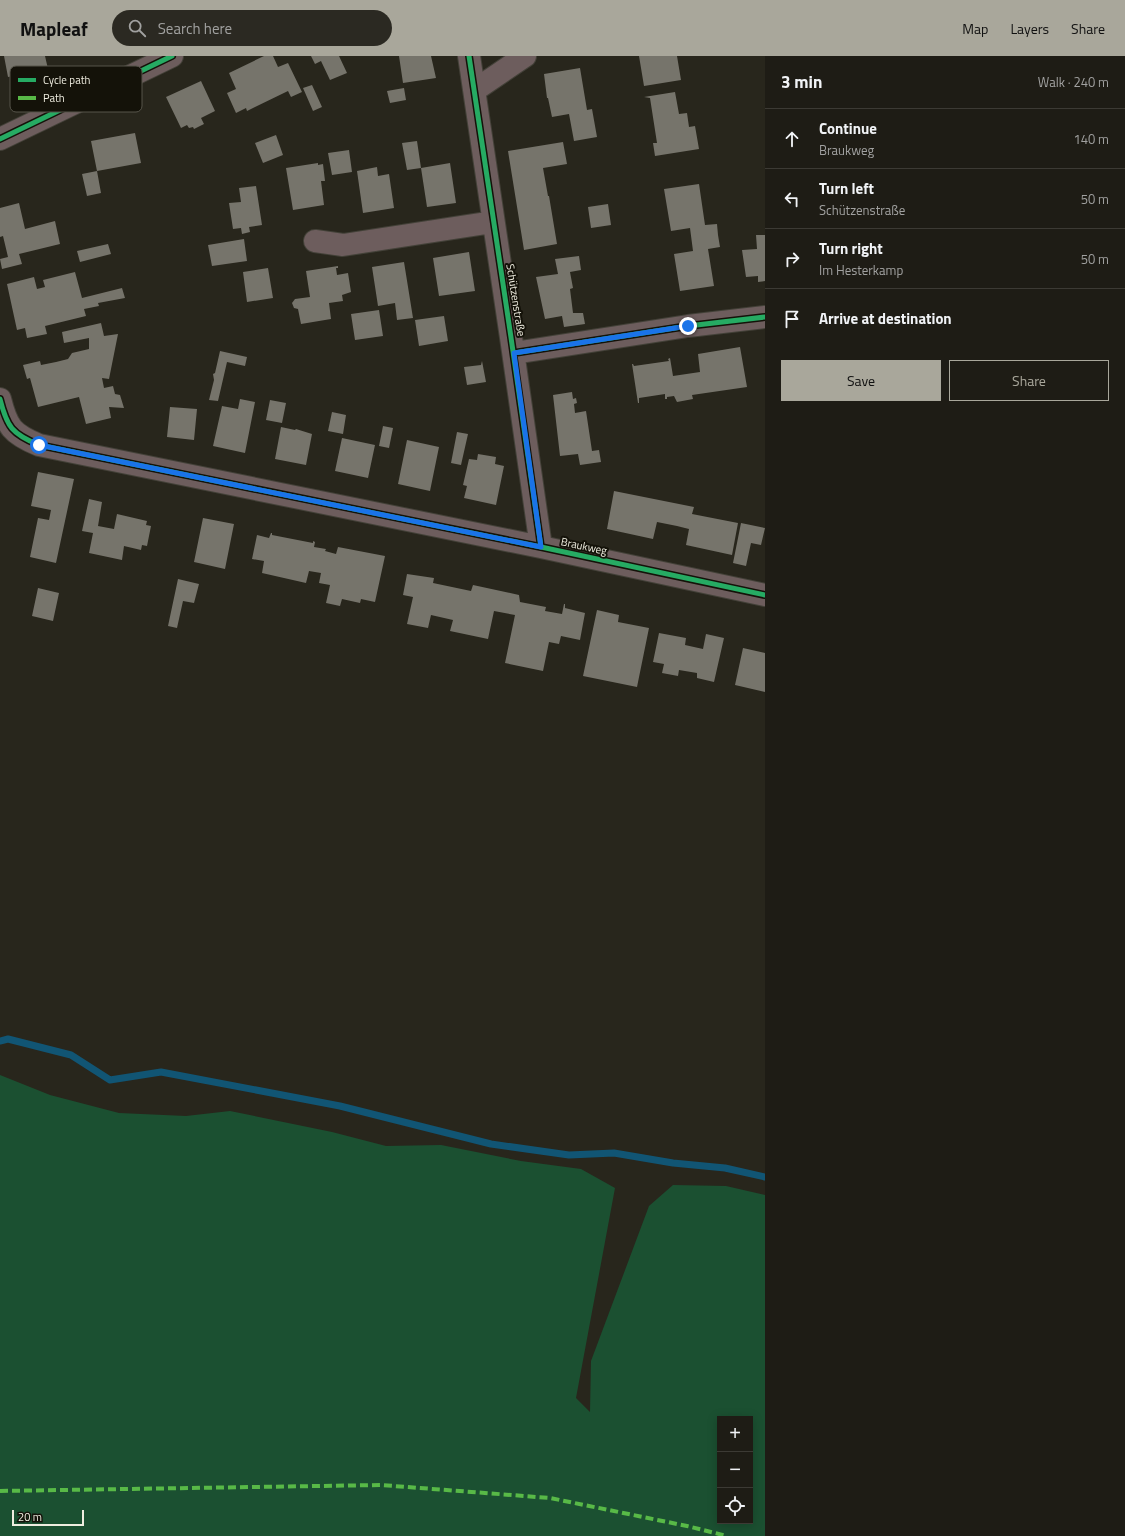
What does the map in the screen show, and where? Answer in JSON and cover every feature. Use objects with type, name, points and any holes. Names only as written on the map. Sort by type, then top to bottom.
[{"type":"street","points":[[142,70],[172,56]]},
{"type":"street","name":"Schützenstraße","points":[[469,56],[514,353],[541,547]]},
{"type":"street","points":[[475,90],[525,56]]},
{"type":"street","points":[[0,139],[56,112]]},
{"type":"street","points":[[315,241],[343,245],[493,222]]},
{"type":"street","points":[[514,353],[688,326],[765,317]]},
{"type":"street","name":"Braukweg","points":[[0,399],[5,419],[6,435],[25,439],[39,445],[541,547],[765,595]]},
{"type":"green space","points":[[0,1075],[50,1095],[119,1113],[186,1116],[230,1111],[332,1132],[386,1146],[441,1145],[521,1161],[581,1169],[615,1188],[576,1398],[590,1412],[591,1361],[649,1206],[673,1185],[726,1186],[765,1195],[765,1536],[0,1536]]},
{"type":"building","points":[[4,56],[45,56],[47,66],[10,66],[10,77],[8,77]]},
{"type":"building","points":[[264,56],[273,56],[278,67],[288,63],[302,92],[291,97],[288,91],[247,111],[246,108],[236,113],[227,93],[236,89],[229,73]]},
{"type":"building","points":[[311,56],[339,56],[347,73],[330,80],[321,61],[315,64]]},
{"type":"building","points":[[399,56],[431,56],[436,78],[403,83]]},
{"type":"building","points":[[639,56],[677,56],[681,80],[644,86]]},
{"type":"building","points":[[580,68],[587,110],[592,109],[597,137],[574,141],[569,114],[552,117],[547,98],[544,74]]},
{"type":"building","points":[[201,81],[215,111],[201,118],[204,124],[194,129],[193,127],[189,128],[187,125],[181,128],[166,97]]},
{"type":"building","points":[[312,85],[322,107],[313,111],[303,88]]},
{"type":"building","points":[[404,88],[406,100],[390,103],[387,91]]},
{"type":"building","points":[[675,92],[679,114],[687,113],[689,127],[695,126],[699,149],[655,156],[653,143],[657,143],[650,98],[644,97]]},
{"type":"building","points":[[135,133],[141,163],[97,171],[91,141]]},
{"type":"building","points":[[276,135],[283,155],[263,163],[255,143]]},
{"type":"building","points":[[417,141],[421,168],[407,170],[402,143]]},
{"type":"building","points":[[563,142],[567,164],[543,168],[557,244],[524,250],[508,151]]},
{"type":"building","points":[[349,150],[352,172],[332,175],[328,153]]},
{"type":"building","points":[[318,163],[318,165],[323,164],[325,181],[321,181],[324,205],[293,210],[286,168]]},
{"type":"building","points":[[450,163],[456,203],[427,207],[421,168]]},
{"type":"building","points":[[377,167],[378,176],[389,174],[394,208],[363,213],[357,171]]},
{"type":"building","points":[[97,171],[101,193],[87,196],[82,174]]},
{"type":"building","points":[[699,184],[705,225],[717,224],[720,247],[708,249],[714,286],[680,291],[674,254],[693,251],[690,228],[671,231],[664,189]]},
{"type":"building","points":[[256,186],[262,225],[249,227],[250,232],[242,234],[241,228],[233,229],[229,203],[241,202],[239,188]]},
{"type":"building","points":[[19,203],[25,229],[55,221],[60,244],[19,254],[22,264],[2,269],[0,259],[8,257],[3,236],[0,237],[0,208]]},
{"type":"building","points":[[608,204],[611,225],[591,228],[588,207]]},
{"type":"building","points":[[756,235],[765,235],[765,281],[758,282],[758,276],[746,277],[742,250],[757,249]]},
{"type":"building","points":[[244,239],[247,261],[212,266],[208,245]]},
{"type":"building","points":[[108,244],[111,254],[80,262],[77,251]]},
{"type":"building","points":[[469,252],[475,291],[439,296],[433,258]]},
{"type":"building","points":[[579,256],[581,270],[570,272],[573,288],[570,289],[573,313],[583,313],[585,324],[564,327],[562,316],[545,319],[536,277],[558,274],[555,259]]},
{"type":"building","points":[[404,262],[413,318],[397,320],[395,303],[378,306],[372,267]]},
{"type":"building","points":[[338,266],[338,268],[336,268],[337,275],[348,273],[351,292],[342,295],[343,301],[329,303],[331,319],[301,324],[298,309],[294,308],[292,303],[295,299],[310,297],[306,271]]},
{"type":"building","points":[[268,268],[273,298],[247,302],[243,272]]},
{"type":"building","points":[[75,272],[82,298],[122,288],[125,298],[98,303],[99,306],[84,309],[86,316],[45,326],[47,334],[27,338],[25,328],[17,330],[7,284],[34,277],[37,289],[45,287],[43,280]]},
{"type":"building","points":[[379,310],[383,336],[355,340],[351,314]]},
{"type":"building","points":[[444,316],[448,341],[419,346],[415,320]]},
{"type":"building","points":[[101,323],[104,336],[118,334],[109,379],[102,378],[104,388],[113,386],[115,394],[120,395],[124,408],[109,407],[111,418],[86,424],[79,397],[38,407],[30,378],[27,379],[23,365],[40,361],[41,365],[56,362],[68,359],[72,353],[89,349],[89,338],[64,343],[62,332]]},
{"type":"building","points":[[740,347],[747,387],[692,395],[693,399],[677,402],[674,396],[667,397],[667,399],[665,399],[665,394],[639,398],[638,403],[632,364],[634,366],[669,361],[668,359],[670,358],[673,376],[700,372],[698,354]]},
{"type":"building","points":[[220,351],[247,357],[245,366],[227,362],[218,401],[209,400],[214,380],[213,374],[215,373]]},
{"type":"building","points":[[482,361],[486,382],[467,385],[464,367],[481,365]]},
{"type":"building","points":[[572,392],[573,399],[576,398],[577,403],[574,404],[575,413],[586,411],[592,451],[599,450],[601,462],[580,465],[578,454],[560,456],[553,395]]},
{"type":"building","points":[[240,399],[255,402],[245,453],[213,446],[222,406],[238,409]]},
{"type":"building","points":[[270,400],[286,403],[282,423],[266,420]]},
{"type":"building","points":[[170,407],[197,409],[194,440],[167,437]]},
{"type":"building","points":[[332,412],[346,415],[343,434],[328,431]]},
{"type":"building","points":[[383,426],[393,428],[389,448],[379,446]]},
{"type":"building","points":[[281,427],[296,429],[312,434],[306,465],[275,459]]},
{"type":"building","points":[[457,432],[468,434],[461,465],[451,463]]},
{"type":"building","points":[[342,438],[375,445],[368,478],[335,471]]},
{"type":"building","points":[[407,440],[439,447],[430,491],[398,484]]},
{"type":"building","points":[[478,454],[496,457],[495,464],[504,466],[496,505],[464,498],[467,486],[463,485],[469,459],[477,460]]},
{"type":"building","points":[[38,472],[74,479],[56,563],[30,557],[38,518],[49,520],[51,510],[31,506]]},
{"type":"building","points":[[614,491],[694,507],[692,514],[738,523],[732,555],[686,545],[689,529],[677,526],[657,522],[653,539],[607,529]]},
{"type":"building","points":[[89,499],[102,502],[98,526],[114,529],[117,514],[147,521],[146,525],[151,526],[147,546],[142,545],[141,550],[124,546],[122,560],[89,553],[93,533],[82,531]]},
{"type":"building","points":[[203,518],[234,524],[225,569],[194,562]]},
{"type":"building","points":[[741,523],[765,528],[761,545],[751,543],[746,566],[733,563]]},
{"type":"building","points":[[271,533],[272,535],[313,543],[313,541],[315,542],[314,547],[326,549],[325,551],[336,554],[338,547],[385,556],[375,602],[361,599],[360,603],[342,599],[340,606],[326,603],[330,585],[319,583],[321,573],[309,571],[306,583],[262,573],[264,561],[252,559],[257,535],[269,538]]},
{"type":"building","points":[[407,574],[434,578],[433,583],[471,591],[473,585],[519,595],[520,602],[546,607],[545,611],[562,614],[565,604],[565,608],[585,613],[580,640],[561,636],[559,644],[549,642],[543,671],[505,663],[515,615],[494,611],[488,639],[450,631],[453,620],[431,615],[428,628],[407,624],[413,597],[403,595]]},
{"type":"building","points":[[178,579],[199,584],[194,603],[183,601],[177,628],[168,626]]},
{"type":"building","points":[[38,588],[59,593],[53,621],[32,616]]},
{"type":"building","points":[[597,610],[619,615],[618,622],[649,628],[637,687],[583,676]]},
{"type":"building","points":[[659,633],[686,638],[685,645],[703,649],[706,634],[724,638],[714,682],[697,678],[697,673],[679,670],[678,676],[662,673],[664,664],[653,662]]},
{"type":"building","points":[[743,648],[765,653],[765,692],[735,685]]},
{"type":"waterway","points":[[0,1041],[8,1039],[71,1055],[110,1080],[161,1072],[340,1106],[491,1144],[569,1155],[614,1153],[673,1163],[725,1168],[765,1177]]},
{"type":"marked path","points":[[0,1491],[381,1485],[550,1498],[687,1526],[727,1536]]},
{"type":"cycle path","points":[[142,70],[172,56]]},
{"type":"cycle path","points":[[469,56],[541,547]]},
{"type":"cycle path","points":[[0,139],[56,112]]},
{"type":"cycle path","points":[[514,353],[688,326],[765,317]]},
{"type":"cycle path","points":[[0,399],[5,416],[12,428],[22,437],[39,445],[541,547],[765,595]]},
{"type":"route","points":[[39,445],[541,547],[514,353],[688,326]]}]
